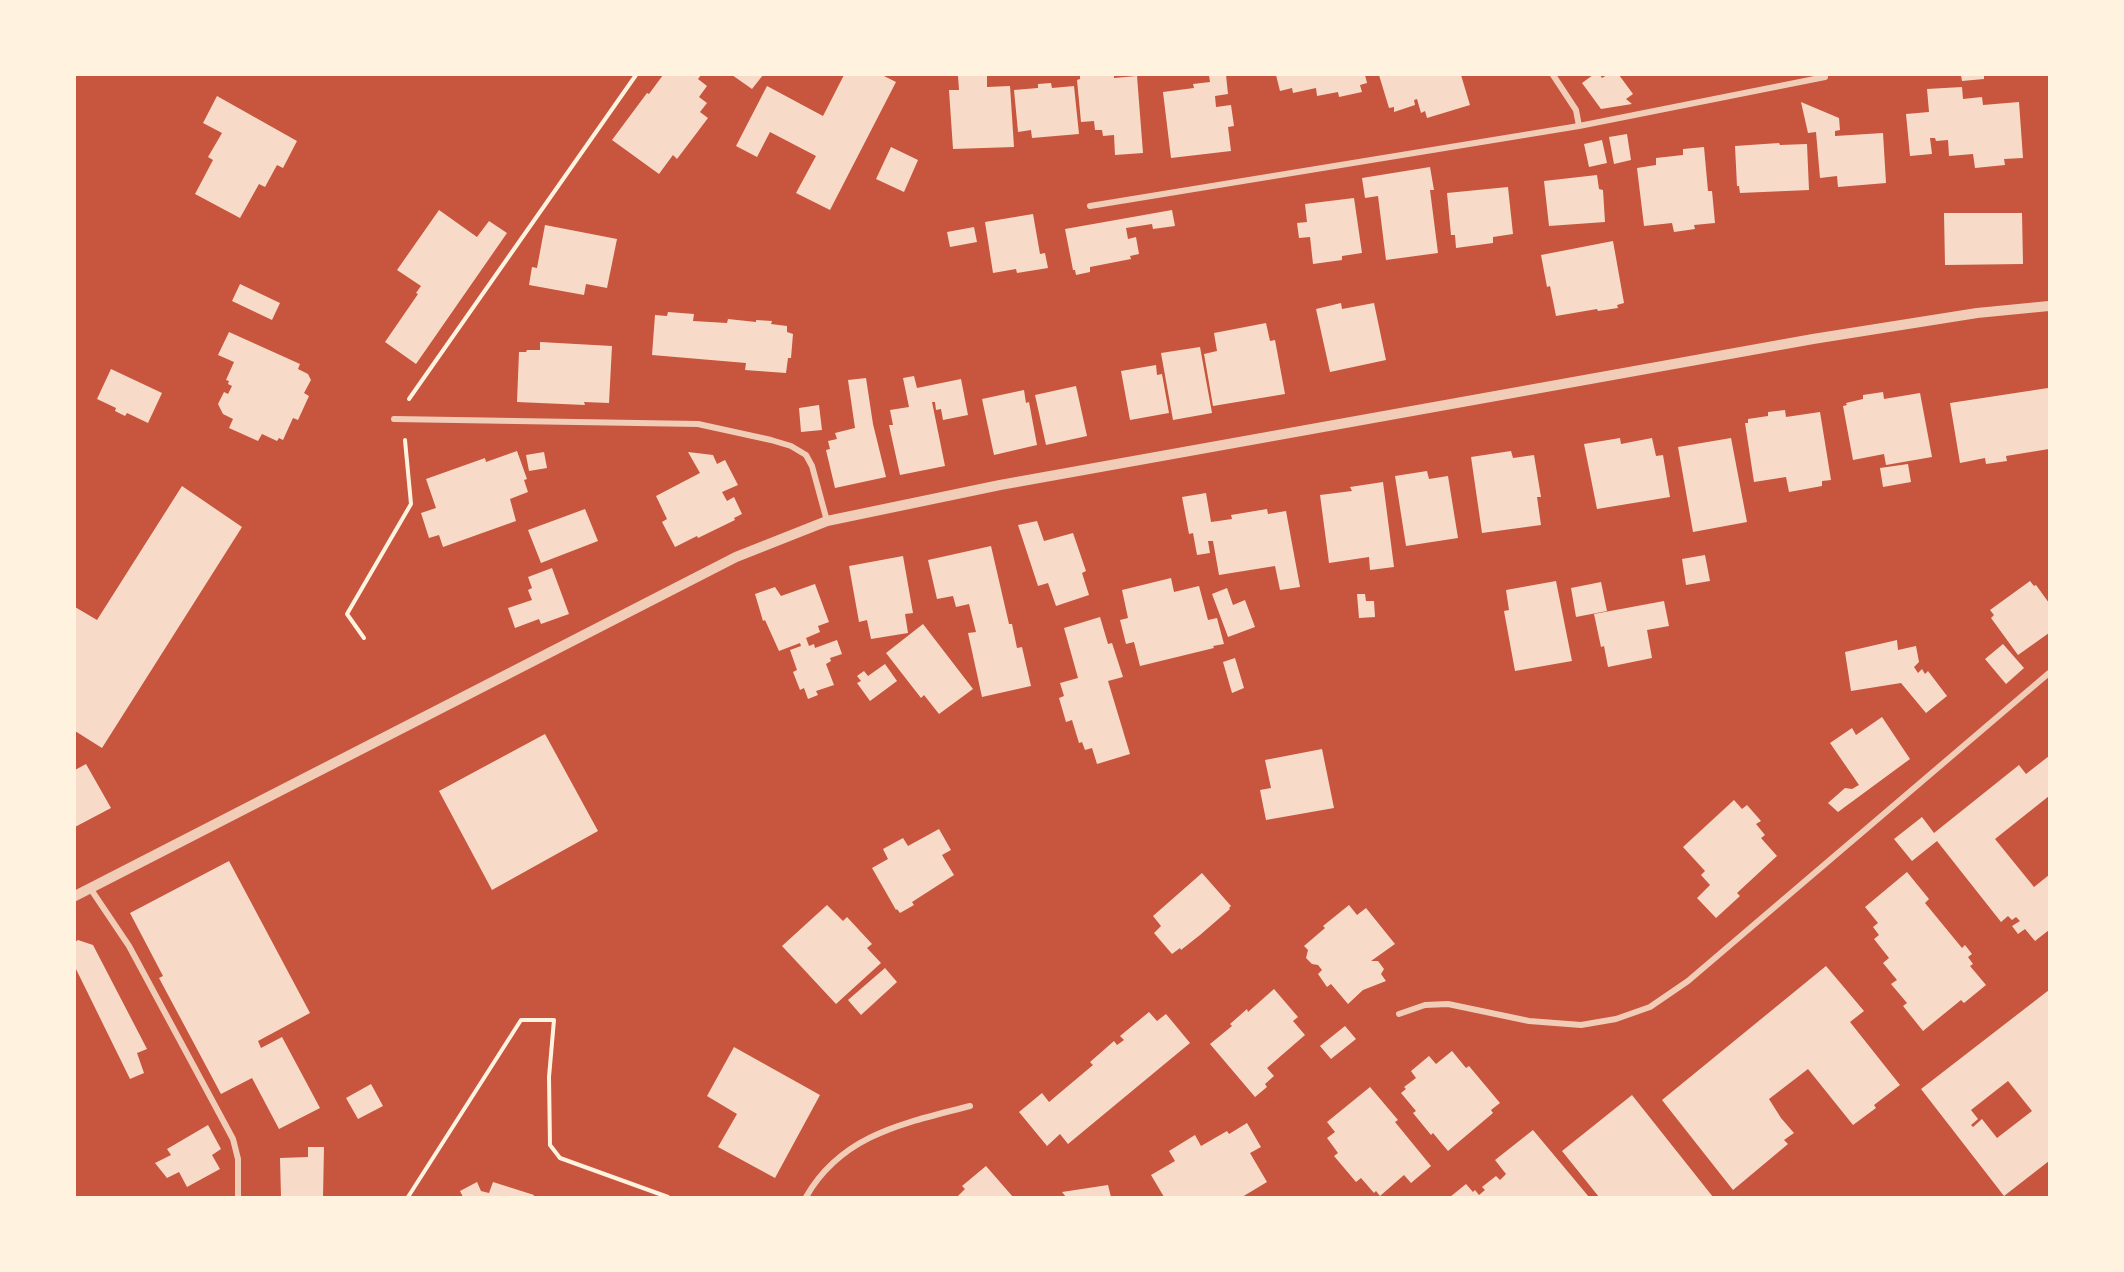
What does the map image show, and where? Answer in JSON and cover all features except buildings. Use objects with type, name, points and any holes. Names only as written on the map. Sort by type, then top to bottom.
[{"type":"street","points":[[1553,75],[1576,110],[1579,126]]},
{"type":"street","points":[[1090,206],[1579,126],[1825,77]]},
{"type":"street","points":[[75,896],[736,557],[826,520],[1000,485],[1696,360],[1977,313],[2049,306]]},
{"type":"street","points":[[394,419],[698,424],[771,440],[791,446],[806,455],[812,466],[826,520]]},
{"type":"street","points":[[1399,1014],[1425,1005],[1448,1004],[1529,1021],[1581,1025],[1616,1019],[1650,1007],[1688,981],[2049,673]]},
{"type":"street","points":[[90,888],[129,946],[233,1139],[238,1159],[238,1197]]},
{"type":"street","points":[[806,1197],[830,1165],[855,1145],[883,1130],[970,1106]]},
{"type":"path","points":[[394,419],[636,75]]},
{"type":"path","points":[[364,638],[347,614],[411,504],[403,419]]},
{"type":"path","points":[[408,1197],[521,1020],[554,1020],[549,1077],[550,1145],[560,1158],[668,1197]]}]
